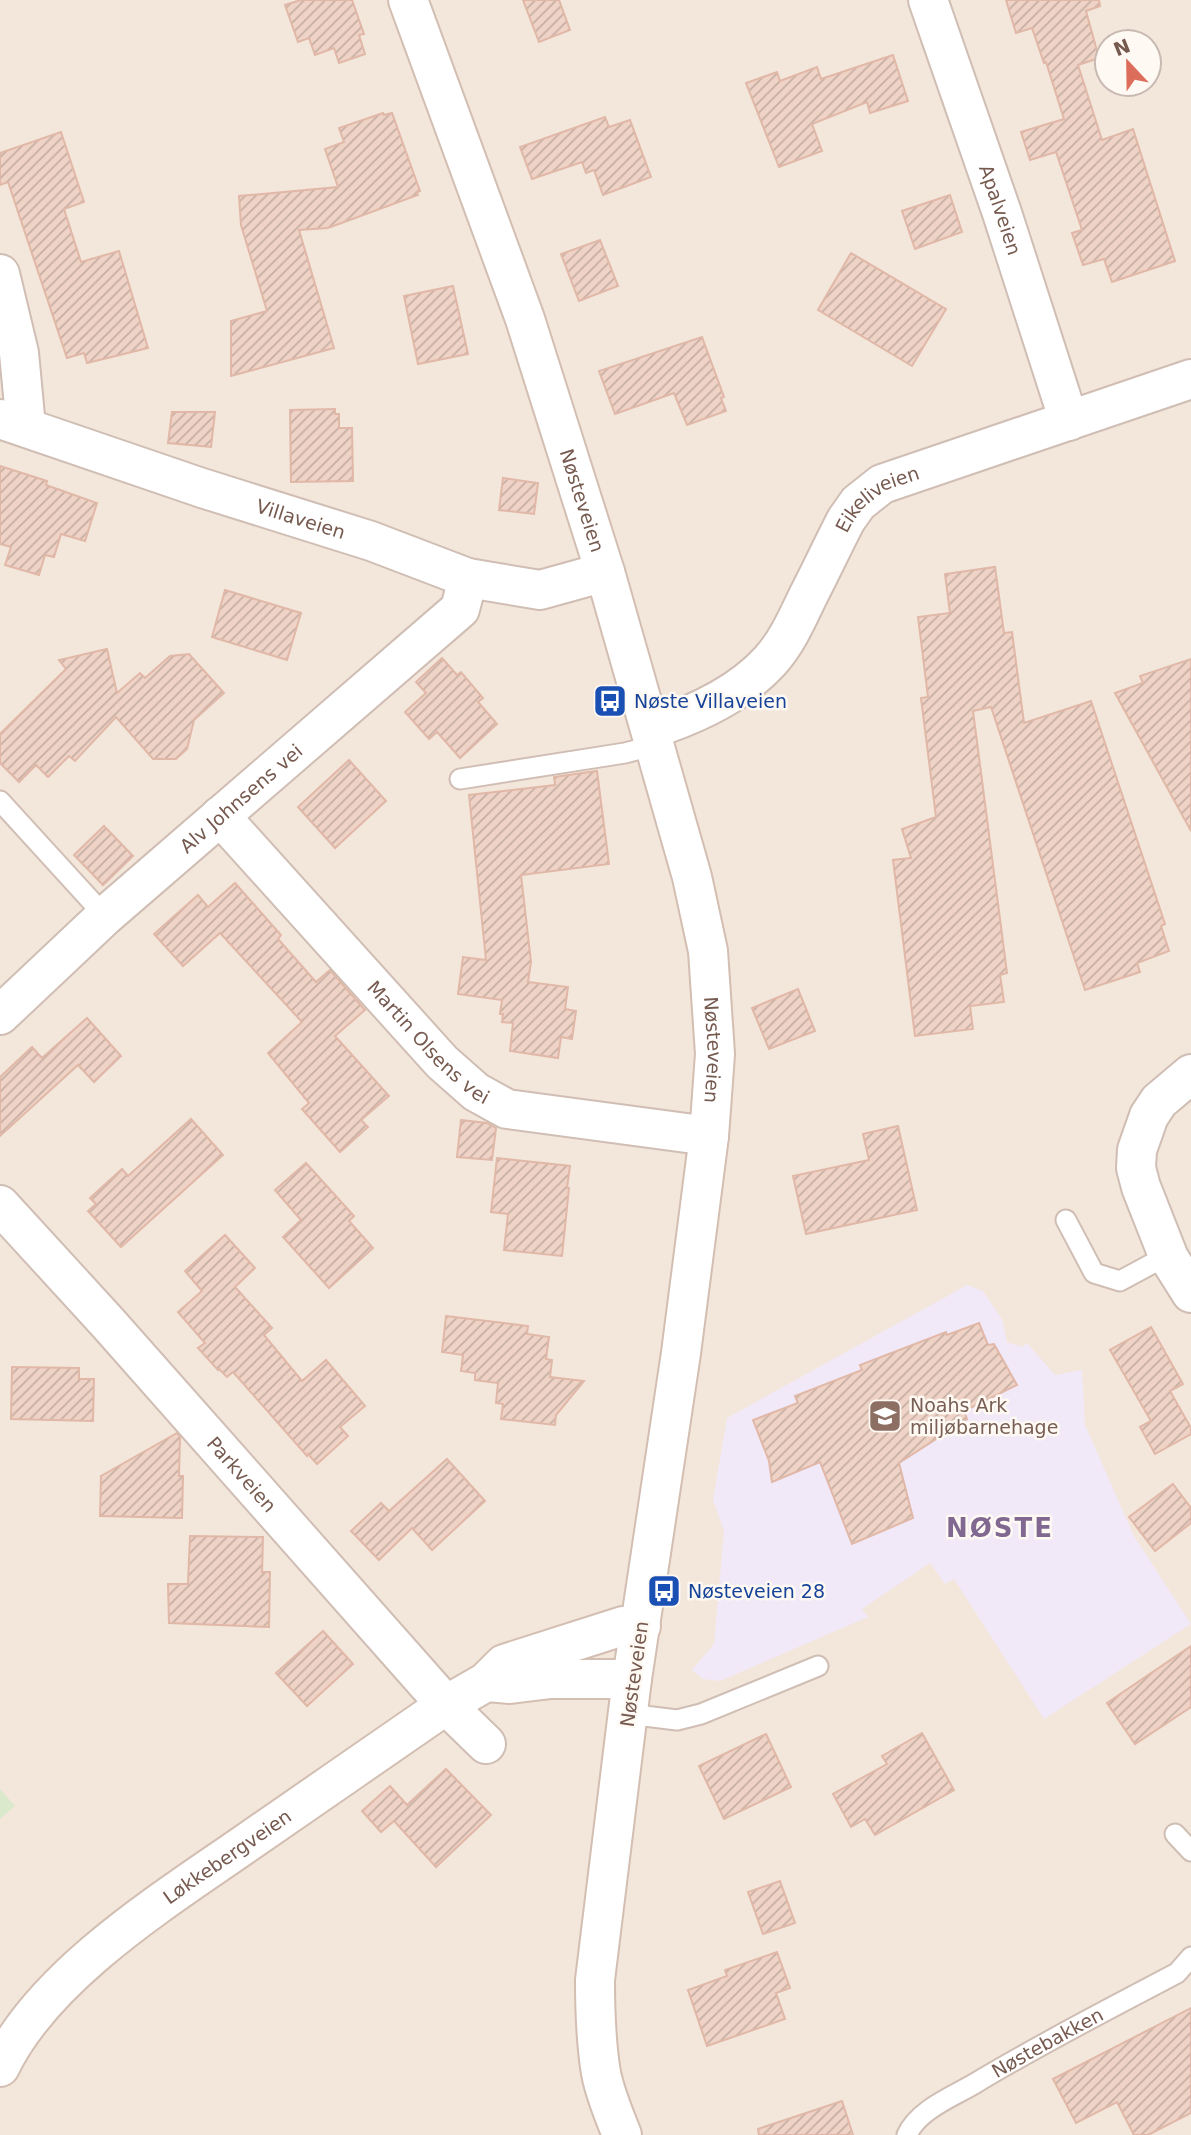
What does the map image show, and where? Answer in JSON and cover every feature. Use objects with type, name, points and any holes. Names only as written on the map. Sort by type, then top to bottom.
[{"type":"street","name":"Nøsteveien","points":[[408,0],[525,319],[605,572],[696,890],[708,951],[715,1054],[709,1136],[679,1367],[630,1697],[595,1980],[595,2013],[601,2072],[622,2135]]},
{"type":"street","name":"Apalveien","points":[[928,0],[1069,421]]},
{"type":"street","points":[[0,274],[19,353],[13,423]]},
{"type":"street","name":"Eikeliveien","points":[[653,737],[678,720],[717,701],[756,675],[771,659],[789,635],[846,520],[870,492],[899,477],[1191,379]]},
{"type":"street","name":"Villaveien","points":[[13,423],[202,488],[371,541],[468,578],[540,590],[605,572]]},
{"type":"street","name":"Alv Johnsens vei","points":[[0,1015],[105,916],[460,609],[468,578]]},
{"type":"street","name":"Martin Olsens vei","points":[[220,816],[442,1062],[475,1093],[507,1109],[709,1136]]},
{"type":"street","points":[[1191,1074],[1159,1101],[1149,1116],[1137,1150],[1136,1168],[1168,1255],[1191,1293]]},
{"type":"street","name":"Parkveien","points":[[0,1205],[117,1333],[446,1705],[486,1744]]},
{"type":"street","name":"Løkkebergveien","points":[[0,2067],[26,2026],[58,1989],[75,1970],[113,1938],[446,1705],[485,1682],[504,1664],[622,1626],[640,1626]]},
{"type":"street","points":[[485,1682],[510,1684],[551,1679],[630,1697]]},
{"type":"lane","points":[[460,779],[625,753],[653,737]]},
{"type":"lane","points":[[0,801],[105,916]]},
{"type":"lane","points":[[1066,1220],[1094,1273],[1120,1281],[1168,1255]]},
{"type":"lane","points":[[630,1697],[677,1720],[701,1714],[818,1667]]},
{"type":"lane","points":[[1175,1834],[1191,1852]]},
{"type":"lane","name":"Nøstebakken","points":[[906,2135],[910,2127],[926,2113],[1024,2053],[1177,1973],[1191,1957]]},
{"type":"shaded area","points":[[0,0],[1191,0],[1191,2135],[0,2135]]},
{"type":"shaded area","points":[[967,1285],[983,1291],[1002,1319],[1007,1342],[1022,1347],[1027,1343],[1055,1375],[1082,1370],[1085,1425],[1134,1536],[1191,1624],[1044,1719],[954,1579],[945,1584],[930,1563],[862,1609],[868,1617],[720,1681],[703,1679],[692,1670],[714,1644],[724,1531],[713,1500],[727,1418]]},
{"type":"green space","points":[[0,1789],[15,1806],[0,1819]]},
{"type":"building","points":[[301,0],[352,0],[364,34],[359,35],[365,54],[339,63],[334,48],[315,55],[309,38],[298,42],[285,5]]},
{"type":"building","points":[[523,0],[559,0],[570,30],[539,42]]},
{"type":"building","points":[[1006,0],[1099,0],[1100,6],[1086,11],[1093,36],[1093,60],[1078,65],[1102,140],[1133,129],[1175,261],[1112,282],[1104,259],[1083,265],[1072,233],[1082,230],[1056,152],[1030,160],[1021,132],[1064,119],[1032,28],[1016,33]]},
{"type":"building","points":[[893,55],[908,101],[870,113],[867,102],[812,124],[822,151],[779,167],[746,83],[777,72],[780,81],[817,67],[821,79]]},
{"type":"building","points":[[383,113],[392,113],[420,191],[417,192],[418,195],[328,228],[299,230],[334,348],[231,376],[231,321],[267,311],[241,225],[239,196],[338,187],[325,149],[344,142],[339,128]]},
{"type":"building","points":[[605,117],[609,127],[630,120],[651,177],[603,195],[594,170],[586,173],[582,162],[532,179],[520,147]]},
{"type":"building","points":[[61,132],[84,202],[64,209],[81,262],[119,251],[148,348],[87,363],[84,353],[67,358],[8,182],[0,185],[0,153]]},
{"type":"building","points":[[950,195],[962,232],[915,249],[902,211]]},
{"type":"building","points":[[600,240],[618,286],[579,301],[561,254]]},
{"type":"building","points":[[851,253],[946,309],[912,366],[818,310]]},
{"type":"building","points":[[453,286],[468,354],[418,364],[404,296]]},
{"type":"building","points":[[702,337],[724,397],[721,398],[726,411],[687,425],[674,393],[615,414],[599,371]]},
{"type":"building","points":[[335,409],[335,414],[339,414],[339,428],[352,428],[353,481],[291,482],[290,410]]},
{"type":"building","points":[[172,412],[215,412],[211,447],[168,443]]},
{"type":"building","points":[[0,466],[47,481],[46,485],[97,503],[85,541],[61,534],[54,557],[45,555],[39,575],[5,565],[11,547],[0,544]]},
{"type":"building","points":[[503,478],[538,483],[534,514],[499,510]]},
{"type":"building","points":[[995,567],[1004,633],[1012,632],[1024,723],[1091,701],[1165,924],[1161,926],[1169,951],[1137,963],[1140,972],[1085,990],[991,707],[973,711],[1007,973],[1000,975],[1004,1002],[970,1006],[973,1029],[915,1036],[893,860],[911,858],[902,829],[936,817],[921,698],[928,697],[918,617],[950,613],[945,574]]},
{"type":"building","points":[[225,590],[301,613],[287,660],[212,637]]},
{"type":"building","points":[[107,649],[117,693],[140,673],[145,678],[170,656],[189,654],[224,693],[194,720],[187,749],[176,759],[153,759],[116,717],[75,761],[69,756],[48,777],[36,765],[19,782],[0,763],[0,734],[66,669],[59,660]]},
{"type":"building","points":[[442,658],[457,675],[461,672],[483,698],[478,702],[497,724],[460,758],[437,732],[429,739],[405,712],[426,693],[416,682]]},
{"type":"building","points":[[1191,659],[1191,831],[1115,693],[1143,683],[1140,676]]},
{"type":"building","points":[[349,760],[386,801],[335,848],[298,807]]},
{"type":"building","points":[[597,771],[609,864],[521,875],[531,962],[528,982],[568,987],[565,1009],[576,1011],[572,1039],[561,1037],[558,1058],[510,1051],[513,1023],[502,1022],[502,1000],[458,994],[463,957],[486,960],[469,795],[555,785],[554,777]]},
{"type":"building","points":[[104,826],[133,856],[103,885],[74,855]]},
{"type":"building","points":[[235,883],[281,935],[278,939],[316,982],[330,970],[365,1010],[335,1036],[389,1096],[361,1120],[368,1127],[340,1152],[302,1109],[309,1103],[268,1053],[302,1022],[220,933],[183,966],[154,934],[198,895],[208,907]]},
{"type":"building","points":[[798,989],[815,1031],[769,1049],[752,1008]]},
{"type":"building","points":[[87,1018],[121,1056],[94,1082],[78,1065],[0,1136],[0,1077],[32,1047],[42,1058]]},
{"type":"building","points":[[191,1119],[223,1155],[121,1247],[88,1211],[96,1204],[90,1198],[122,1169],[128,1176]]},
{"type":"building","points":[[461,1120],[487,1123],[496,1128],[492,1160],[457,1157]]},
{"type":"building","points":[[898,1126],[917,1210],[806,1234],[793,1176],[869,1160],[863,1134]]},
{"type":"building","points":[[497,1158],[570,1166],[562,1256],[504,1250],[508,1214],[491,1212]]},
{"type":"building","points":[[306,1163],[354,1216],[349,1221],[373,1248],[329,1288],[283,1237],[301,1220],[275,1190]]},
{"type":"building","points":[[225,1235],[255,1268],[235,1287],[272,1328],[264,1335],[302,1381],[326,1360],[365,1406],[340,1427],[348,1436],[317,1464],[233,1372],[227,1377],[218,1370],[198,1348],[205,1343],[178,1312],[202,1291],[185,1271]]},
{"type":"building","points":[[446,1316],[528,1326],[527,1334],[549,1337],[546,1359],[552,1360],[550,1377],[584,1381],[556,1415],[555,1425],[501,1419],[503,1404],[496,1403],[498,1383],[475,1380],[475,1373],[461,1371],[463,1355],[442,1352]]},
{"type":"building","points":[[979,1323],[988,1345],[994,1344],[1017,1385],[964,1411],[967,1419],[899,1463],[913,1518],[852,1544],[820,1462],[772,1482],[769,1461],[753,1420],[798,1403],[795,1396],[862,1370],[860,1365],[946,1332],[947,1335]]},
{"type":"building","points":[[1151,1327],[1183,1384],[1170,1391],[1191,1428],[1191,1434],[1155,1454],[1140,1427],[1151,1421],[1110,1350]]},
{"type":"building","points":[[12,1367],[79,1368],[79,1379],[94,1379],[93,1421],[11,1419]]},
{"type":"building","points":[[177,1433],[180,1437],[179,1476],[183,1476],[182,1518],[100,1516],[101,1476]]},
{"type":"building","points":[[447,1459],[485,1501],[432,1550],[412,1528],[379,1560],[351,1531],[381,1503],[389,1511]]},
{"type":"building","points":[[1173,1484],[1191,1508],[1191,1523],[1155,1551],[1129,1517]]},
{"type":"building","points":[[190,1536],[263,1537],[262,1572],[270,1572],[269,1627],[169,1623],[168,1584],[188,1584]]},
{"type":"building","points":[[323,1631],[353,1664],[307,1706],[276,1673]]},
{"type":"building","points":[[1191,1646],[1191,1707],[1135,1744],[1107,1703]]},
{"type":"building","points":[[922,1733],[954,1790],[875,1835],[865,1819],[851,1827],[833,1794],[887,1764],[882,1756]]},
{"type":"building","points":[[766,1734],[791,1787],[724,1819],[699,1766]]},
{"type":"building","points":[[446,1769],[491,1815],[436,1867],[394,1821],[381,1832],[362,1811],[390,1786],[407,1805]]},
{"type":"building","points":[[780,1881],[795,1923],[763,1934],[748,1892]]},
{"type":"building","points":[[777,1952],[790,1988],[776,1993],[785,2019],[707,2046],[688,1990],[727,1976],[725,1970]]},
{"type":"building","points":[[1191,2008],[1191,2113],[1148,2135],[1134,2135],[1117,2102],[1076,2123],[1053,2079]]},
{"type":"building","points":[[842,2101],[853,2135],[759,2135],[758,2129]]},
{"type":"place","name":"Nøste Villaveien","points":[[610,701]]},
{"type":"place","name":"Noahs Ark miljøbarnehage","points":[[885,1416]]},
{"type":"place","name":"Nøsteveien 28","points":[[664,1591]]},
{"type":"district","name":"NØSTE","points":[[1000,1528]]}]
